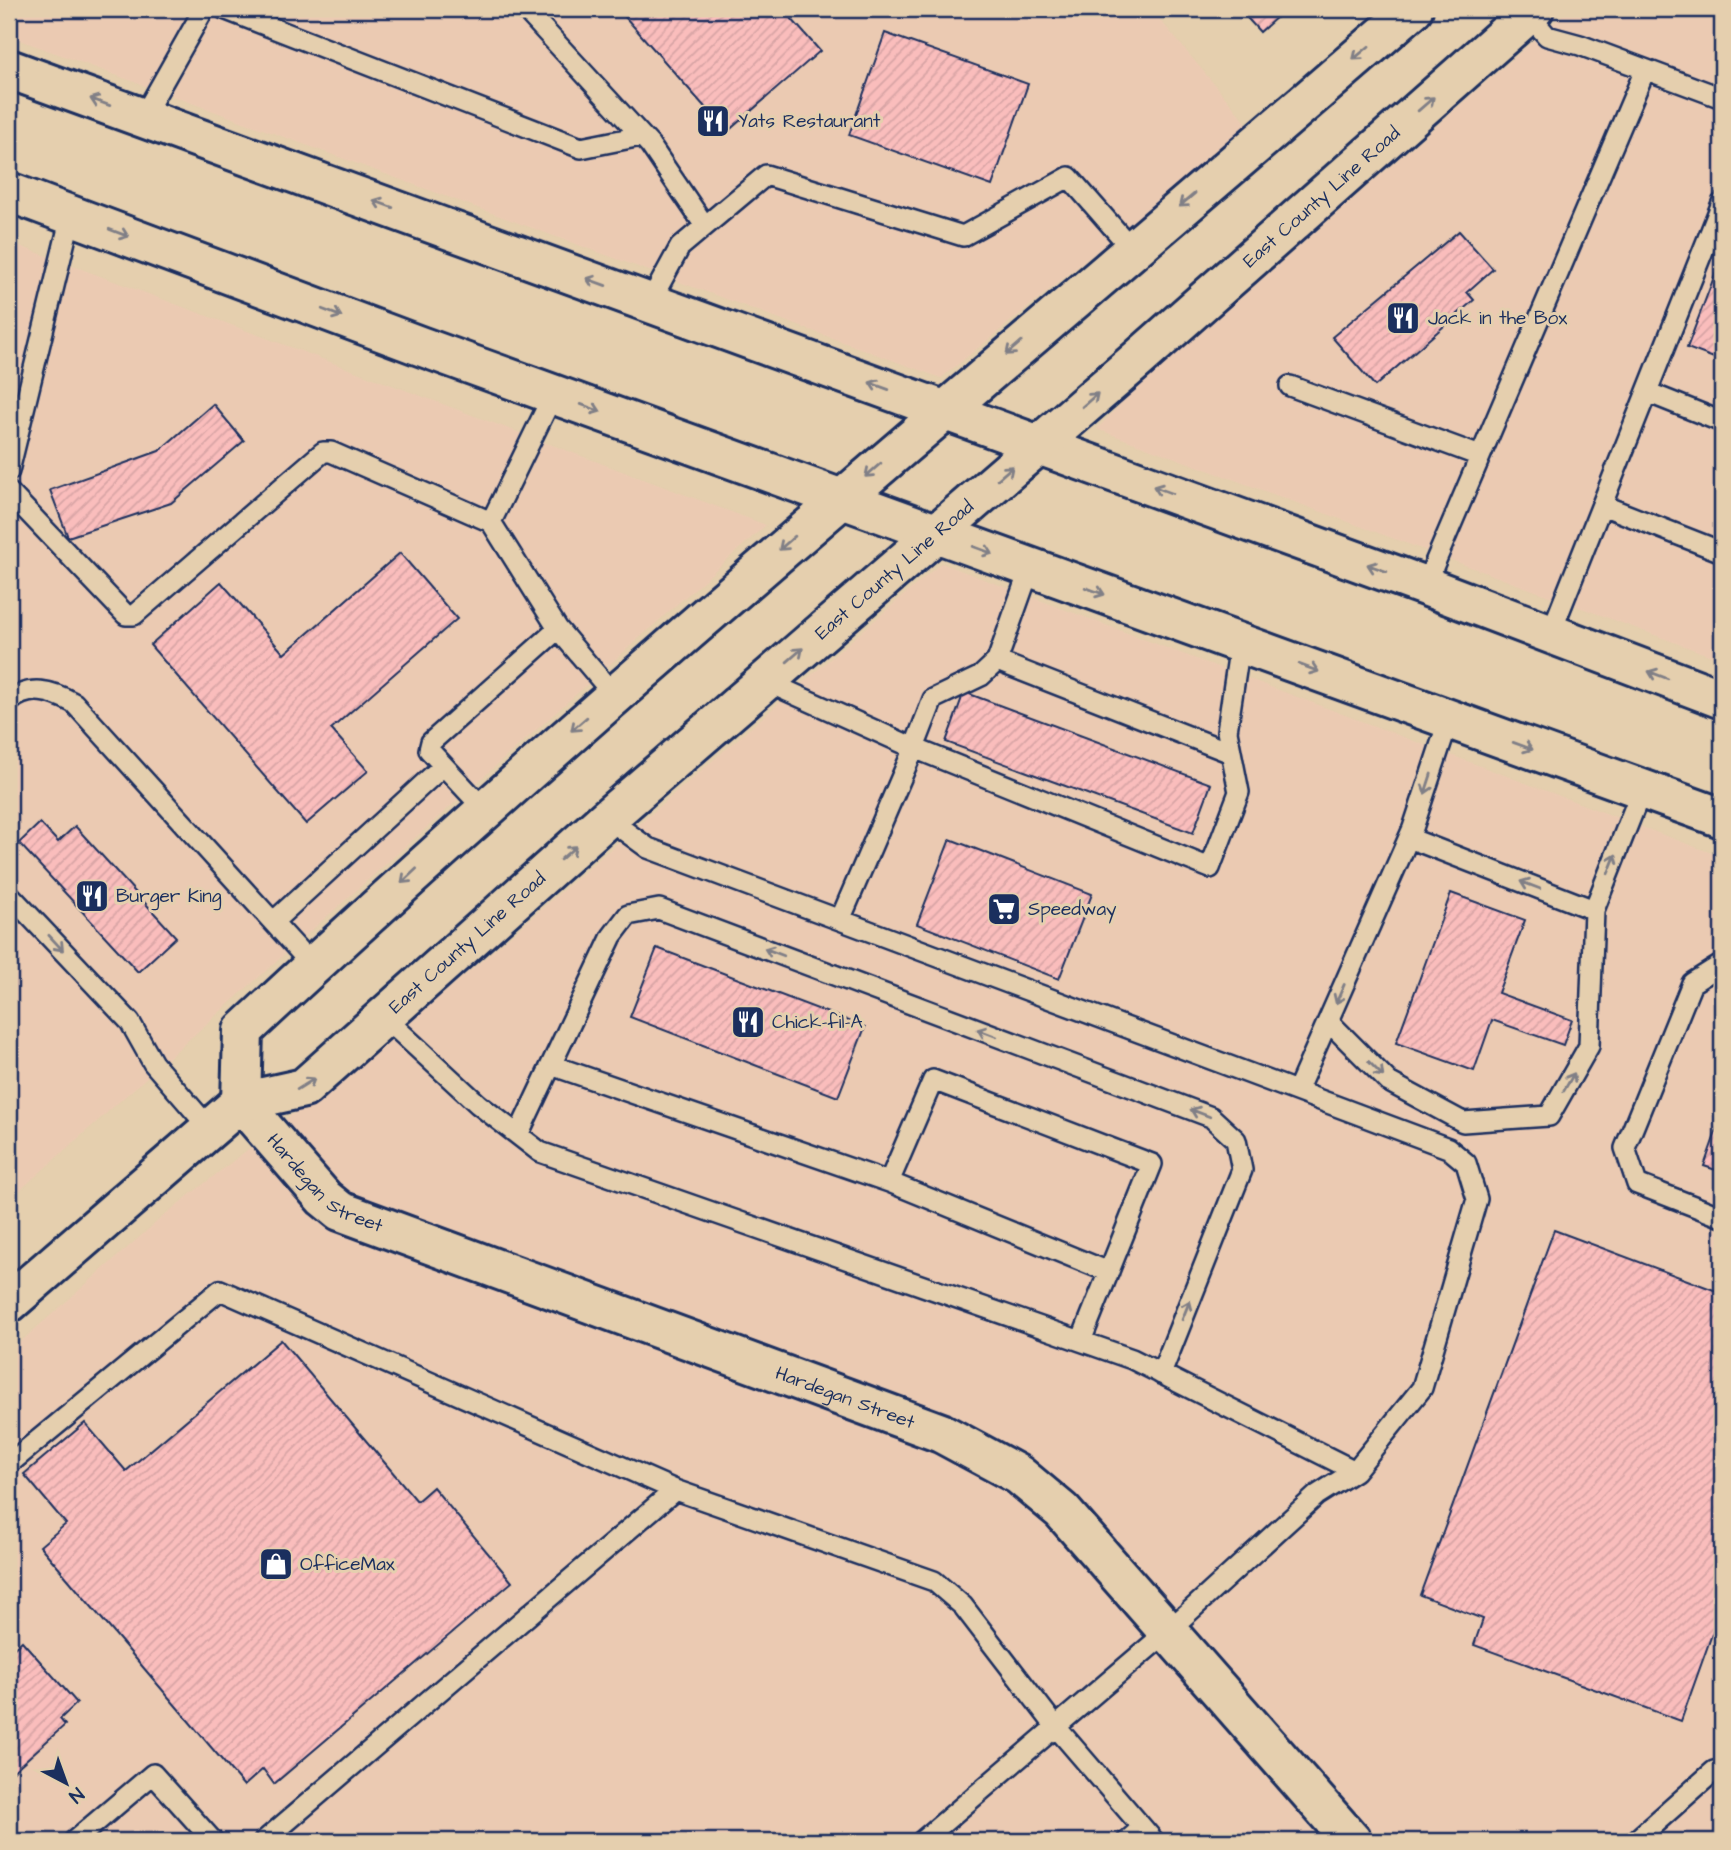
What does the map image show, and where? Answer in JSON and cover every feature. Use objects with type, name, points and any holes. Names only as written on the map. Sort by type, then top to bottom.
[{"type":"main road","points":[[241,1102],[243,1031],[613,694],[1413,9]]},
{"type":"main road","name":"East County Line Road","points":[[9,1303],[241,1102],[304,1088],[607,818],[1038,444],[1527,10]]},
{"type":"main road","points":[[9,69],[1425,586],[1722,699]]},
{"type":"main road","points":[[9,192],[839,499],[1722,818]]},
{"type":"main road","name":"Hardegan Street","points":[[241,1102],[324,1198],[340,1212],[928,1429],[982,1452],[1019,1475],[1062,1511],[1352,1841]]},
{"type":"lane","points":[[143,117],[204,9]]},
{"type":"lane","points":[[224,9],[581,148],[641,136]]},
{"type":"lane","points":[[525,9],[641,136],[705,226]]},
{"type":"lane","points":[[1527,10],[1547,36],[1580,45],[1722,98]]},
{"type":"lane","points":[[1425,586],[1645,70]]},
{"type":"lane","points":[[650,302],[680,247],[765,175],[963,236],[1069,177],[1131,248]]},
{"type":"lane","points":[[1550,635],[1722,203]]},
{"type":"lane","points":[[9,471],[71,216]]},
{"type":"lane","points":[[1290,386],[1480,456]]},
{"type":"lane","points":[[1647,392],[1722,422]]},
{"type":"lane","points":[[491,522],[553,394]]},
{"type":"lane","points":[[9,492],[126,615],[134,615],[323,452],[331,452],[491,522],[558,629],[613,694]]},
{"type":"lane","points":[[1602,505],[1722,552]]},
{"type":"lane","points":[[840,920],[933,699],[982,676],[997,661],[1030,568]]},
{"type":"lane","points":[[484,809],[429,751],[430,742],[558,629]]},
{"type":"lane","points":[[765,681],[914,748],[1210,868],[1238,792],[1227,731],[1240,644]]},
{"type":"lane","points":[[997,661],[1231,752]]},
{"type":"lane","points":[[9,702],[19,693],[51,691],[74,703],[313,966]]},
{"type":"lane","points":[[1297,1091],[1409,838],[1449,719]]},
{"type":"lane","points":[[272,922],[443,766]]},
{"type":"lane","points":[[1328,1021],[1389,1082],[1464,1122],[1549,1116],[1589,1046],[1594,910],[1642,789]]},
{"type":"lane","points":[[607,818],[648,848],[1448,1148],[1466,1163],[1477,1199],[1422,1388],[1355,1471],[1317,1495],[1168,1631],[922,1841]]},
{"type":"lane","points":[[1409,838],[1594,910]]},
{"type":"lane","points":[[9,894],[130,1022],[153,1063],[210,1129]]},
{"type":"lane","points":[[518,1135],[612,936],[628,915],[659,909],[1211,1117],[1236,1140],[1242,1170],[1161,1374]]},
{"type":"lane","points":[[1722,968],[1719,967],[1692,983],[1625,1148],[1637,1184],[1722,1217]]},
{"type":"lane","points":[[384,1017],[478,1104],[540,1152],[1132,1359],[1355,1471]]},
{"type":"lane","points":[[551,1065],[889,1182],[1109,1272]]},
{"type":"lane","points":[[889,1182],[933,1080],[1152,1164],[1081,1342]]},
{"type":"lane","points":[[9,1464],[220,1290],[675,1490],[934,1581],[962,1606],[1056,1727],[1148,1834],[1126,1841]]},
{"type":"lane","points":[[264,1841],[675,1490]]},
{"type":"lane","points":[[1635,1841],[1714,1770],[1722,1770]]},
{"type":"lane","points":[[74,1841],[153,1774],[213,1841]]},
{"type":"shaded area","points":[[9,9],[1151,9],[1250,127],[941,378],[9,36]]},
{"type":"shaded area","points":[[1569,9],[1722,9],[1722,660],[1097,429],[1122,402]]},
{"type":"shaded area","points":[[9,242],[766,525],[9,1200]]},
{"type":"shaded area","points":[[941,563],[1722,857],[1722,1841],[9,1841],[9,1352],[168,1212],[413,1020]]},
{"type":"building","points":[[618,9],[783,9],[820,51],[727,132]]},
{"type":"building","points":[[1239,9],[1286,9],[1260,32]]},
{"type":"building","points":[[885,33],[1028,84],[992,186],[849,135]]},
{"type":"building","name":"Jack in the Box","points":[[1459,231],[1493,269],[1467,292],[1474,300],[1375,386],[1332,337]]},
{"type":"building","points":[[1722,256],[1722,361],[1687,348]]},
{"type":"building","points":[[213,404],[244,441],[171,503],[68,537],[50,490],[159,451]]},
{"type":"building","points":[[400,553],[457,619],[331,729],[368,771],[306,824],[150,645],[221,582],[284,654]]},
{"type":"building","points":[[964,692],[1211,784],[1193,833],[946,742]]},
{"type":"building","points":[[40,823],[58,842],[75,826],[176,937],[138,972],[19,843]]},
{"type":"building","name":"Speedway","points":[[950,839],[1092,894],[1059,979],[917,924]]},
{"type":"building","points":[[1451,893],[1525,920],[1498,993],[1572,1020],[1563,1045],[1492,1020],[1474,1071],[1396,1043]]},
{"type":"building","name":"Chick-fil-A","points":[[657,948],[865,1027],[838,1097],[630,1017]]},
{"type":"building","points":[[1722,1115],[1722,1172],[1704,1166]]},
{"type":"building","points":[[1554,1230],[1722,1293],[1722,1587],[1717,1601],[1722,1606],[1681,1721],[1474,1645],[1483,1619],[1420,1595]]},
{"type":"building","name":"OfficeMax","points":[[281,1340],[417,1501],[433,1487],[512,1582],[274,1784],[263,1769],[244,1786],[40,1546],[66,1524],[24,1474],[85,1423],[126,1471]]},
{"type":"building","points":[[22,1641],[77,1703],[60,1719],[65,1725],[9,1775],[9,1653]]},
{"type":"place","name":"Yats Restaurant","points":[[713,121]]},
{"type":"place","name":"Jack in the Box","points":[[1403,318]]},
{"type":"place","name":"Burger King","points":[[92,896]]},
{"type":"place","name":"Speedway","points":[[1004,909]]},
{"type":"place","name":"Chick-fil-A","points":[[748,1022]]},
{"type":"place","name":"OfficeMax","points":[[276,1564]]}]
